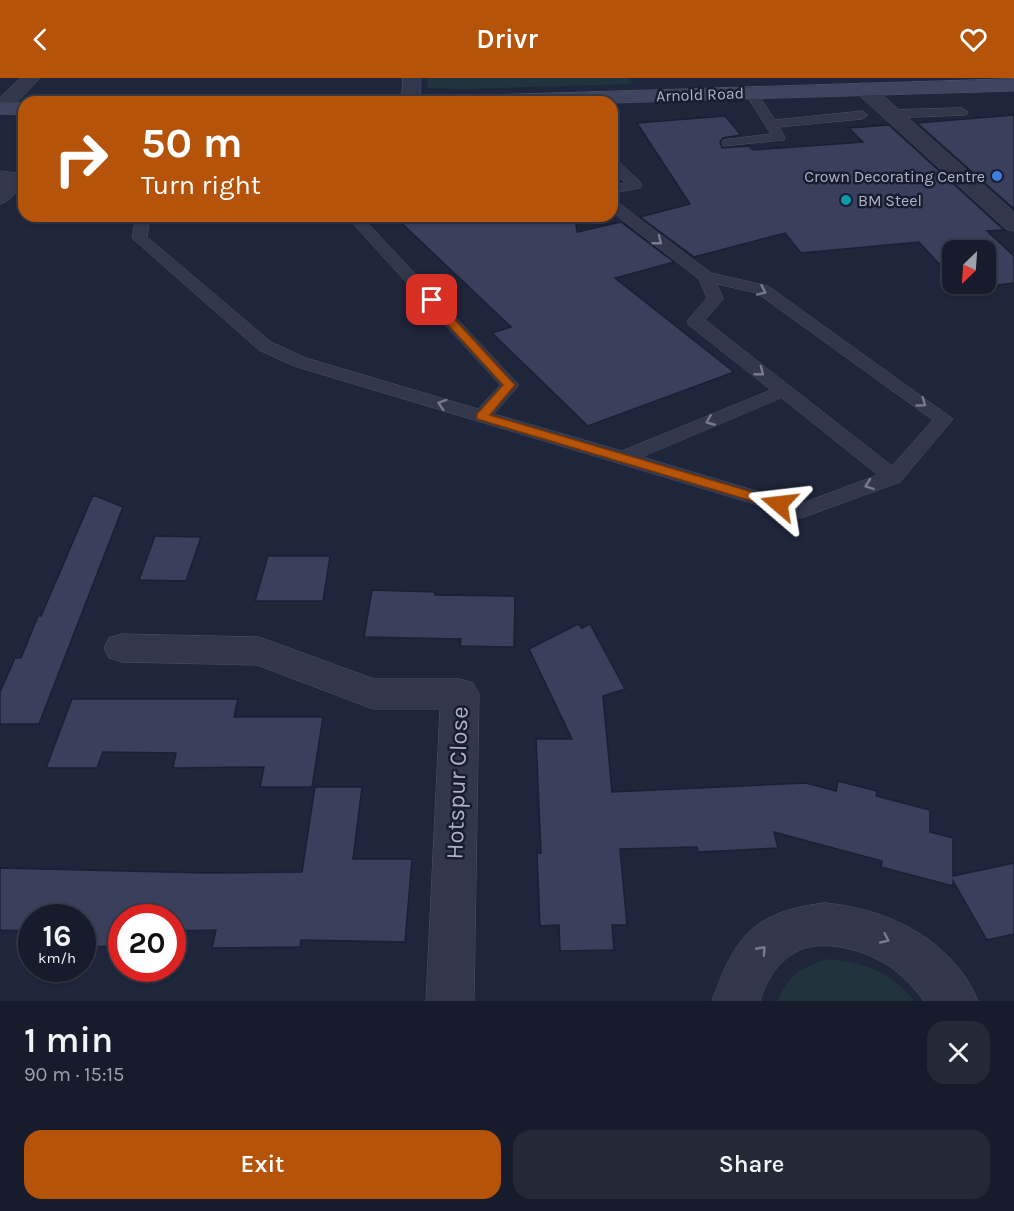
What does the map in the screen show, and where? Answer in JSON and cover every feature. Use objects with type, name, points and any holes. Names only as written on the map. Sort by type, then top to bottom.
[{"type":"main road","name":"Arnold Road","points":[[618,97],[1013,86]]},
{"type":"main road","points":[[1,108],[18,109]]},
{"type":"street","points":[[1,108],[31,78]]},
{"type":"street","points":[[411,96],[412,78]]},
{"type":"street","points":[[864,89],[1014,224]]},
{"type":"street","points":[[0,177],[16,178],[0,197]]},
{"type":"street","name":"Hotspur Close","points":[[122,648],[259,651],[373,694],[460,694],[450,1001]]},
{"type":"street","points":[[736,1001],[747,967],[768,943],[796,928],[830,923],[866,930],[900,946],[932,971],[954,1001]]},
{"type":"lane","points":[[728,142],[779,137],[751,93]]},
{"type":"lane","points":[[892,114],[962,112]]},
{"type":"lane","points":[[771,124],[862,115]]},
{"type":"lane","points":[[618,169],[635,185],[618,188]]},
{"type":"lane","points":[[142,222],[139,238],[265,346],[300,362],[801,511],[893,477],[944,419],[762,289],[706,278],[618,210]]},
{"type":"lane","points":[[359,222],[510,385],[482,416]]},
{"type":"lane","points":[[706,278],[715,299],[695,321],[893,477]]},
{"type":"lane","points":[[623,458],[784,391]]},
{"type":"shaded area","points":[[426,78],[629,78],[633,84],[428,88]]},
{"type":"shaded area","points":[[828,959],[876,970],[896,983],[914,1001],[777,1001],[791,978],[797,973]]},
{"type":"building","name":"Crown Decorating Centre","points":[[1014,115],[1014,209],[917,123]]},
{"type":"building","name":"BM Steel","points":[[725,116],[741,135],[723,138],[720,142],[722,148],[749,146],[753,150],[863,142],[849,128],[889,125],[1004,230],[987,231],[1014,256],[1014,283],[996,285],[996,240],[942,240],[942,264],[939,264],[919,242],[801,253],[785,233],[694,257],[640,217],[690,204],[637,123]]},
{"type":"building","points":[[400,222],[576,222],[577,232],[621,222],[674,262],[615,278],[734,372],[588,426],[492,333],[511,327]]},
{"type":"building","points":[[93,495],[123,507],[39,724],[0,724],[0,692],[15,658],[21,658],[38,616],[41,616]]},
{"type":"building","points":[[155,536],[201,537],[186,581],[139,580]]},
{"type":"building","points":[[268,556],[330,556],[323,601],[255,601]]},
{"type":"building","points":[[372,590],[435,592],[435,595],[515,596],[514,647],[460,646],[461,639],[364,637]]},
{"type":"building","points":[[578,624],[582,628],[590,624],[625,689],[603,696],[612,792],[806,783],[836,791],[838,781],[877,791],[876,796],[930,810],[930,832],[953,838],[953,876],[1014,863],[1014,934],[987,940],[953,881],[953,886],[881,867],[882,861],[774,832],[778,848],[698,852],[697,847],[620,849],[627,925],[612,925],[614,950],[560,951],[559,925],[540,926],[537,853],[541,853],[536,739],[572,739],[529,649]]},
{"type":"building","points":[[72,699],[238,699],[234,717],[323,717],[312,787],[260,787],[264,767],[173,768],[176,753],[103,752],[97,768],[46,768]]},
{"type":"building","points":[[315,787],[362,787],[353,859],[412,859],[405,942],[301,940],[300,947],[212,948],[216,930],[186,931],[186,904],[108,904],[108,947],[96,946],[96,904],[18,904],[18,931],[0,930],[0,868],[208,873],[302,872]]},
{"type":"place","name":"Crown Decorating Centre","points":[[997,176]]},
{"type":"place","name":"BM Steel","points":[[846,200]]},
{"type":"route","points":[[432,300],[510,385],[482,416],[779,504]]}]
